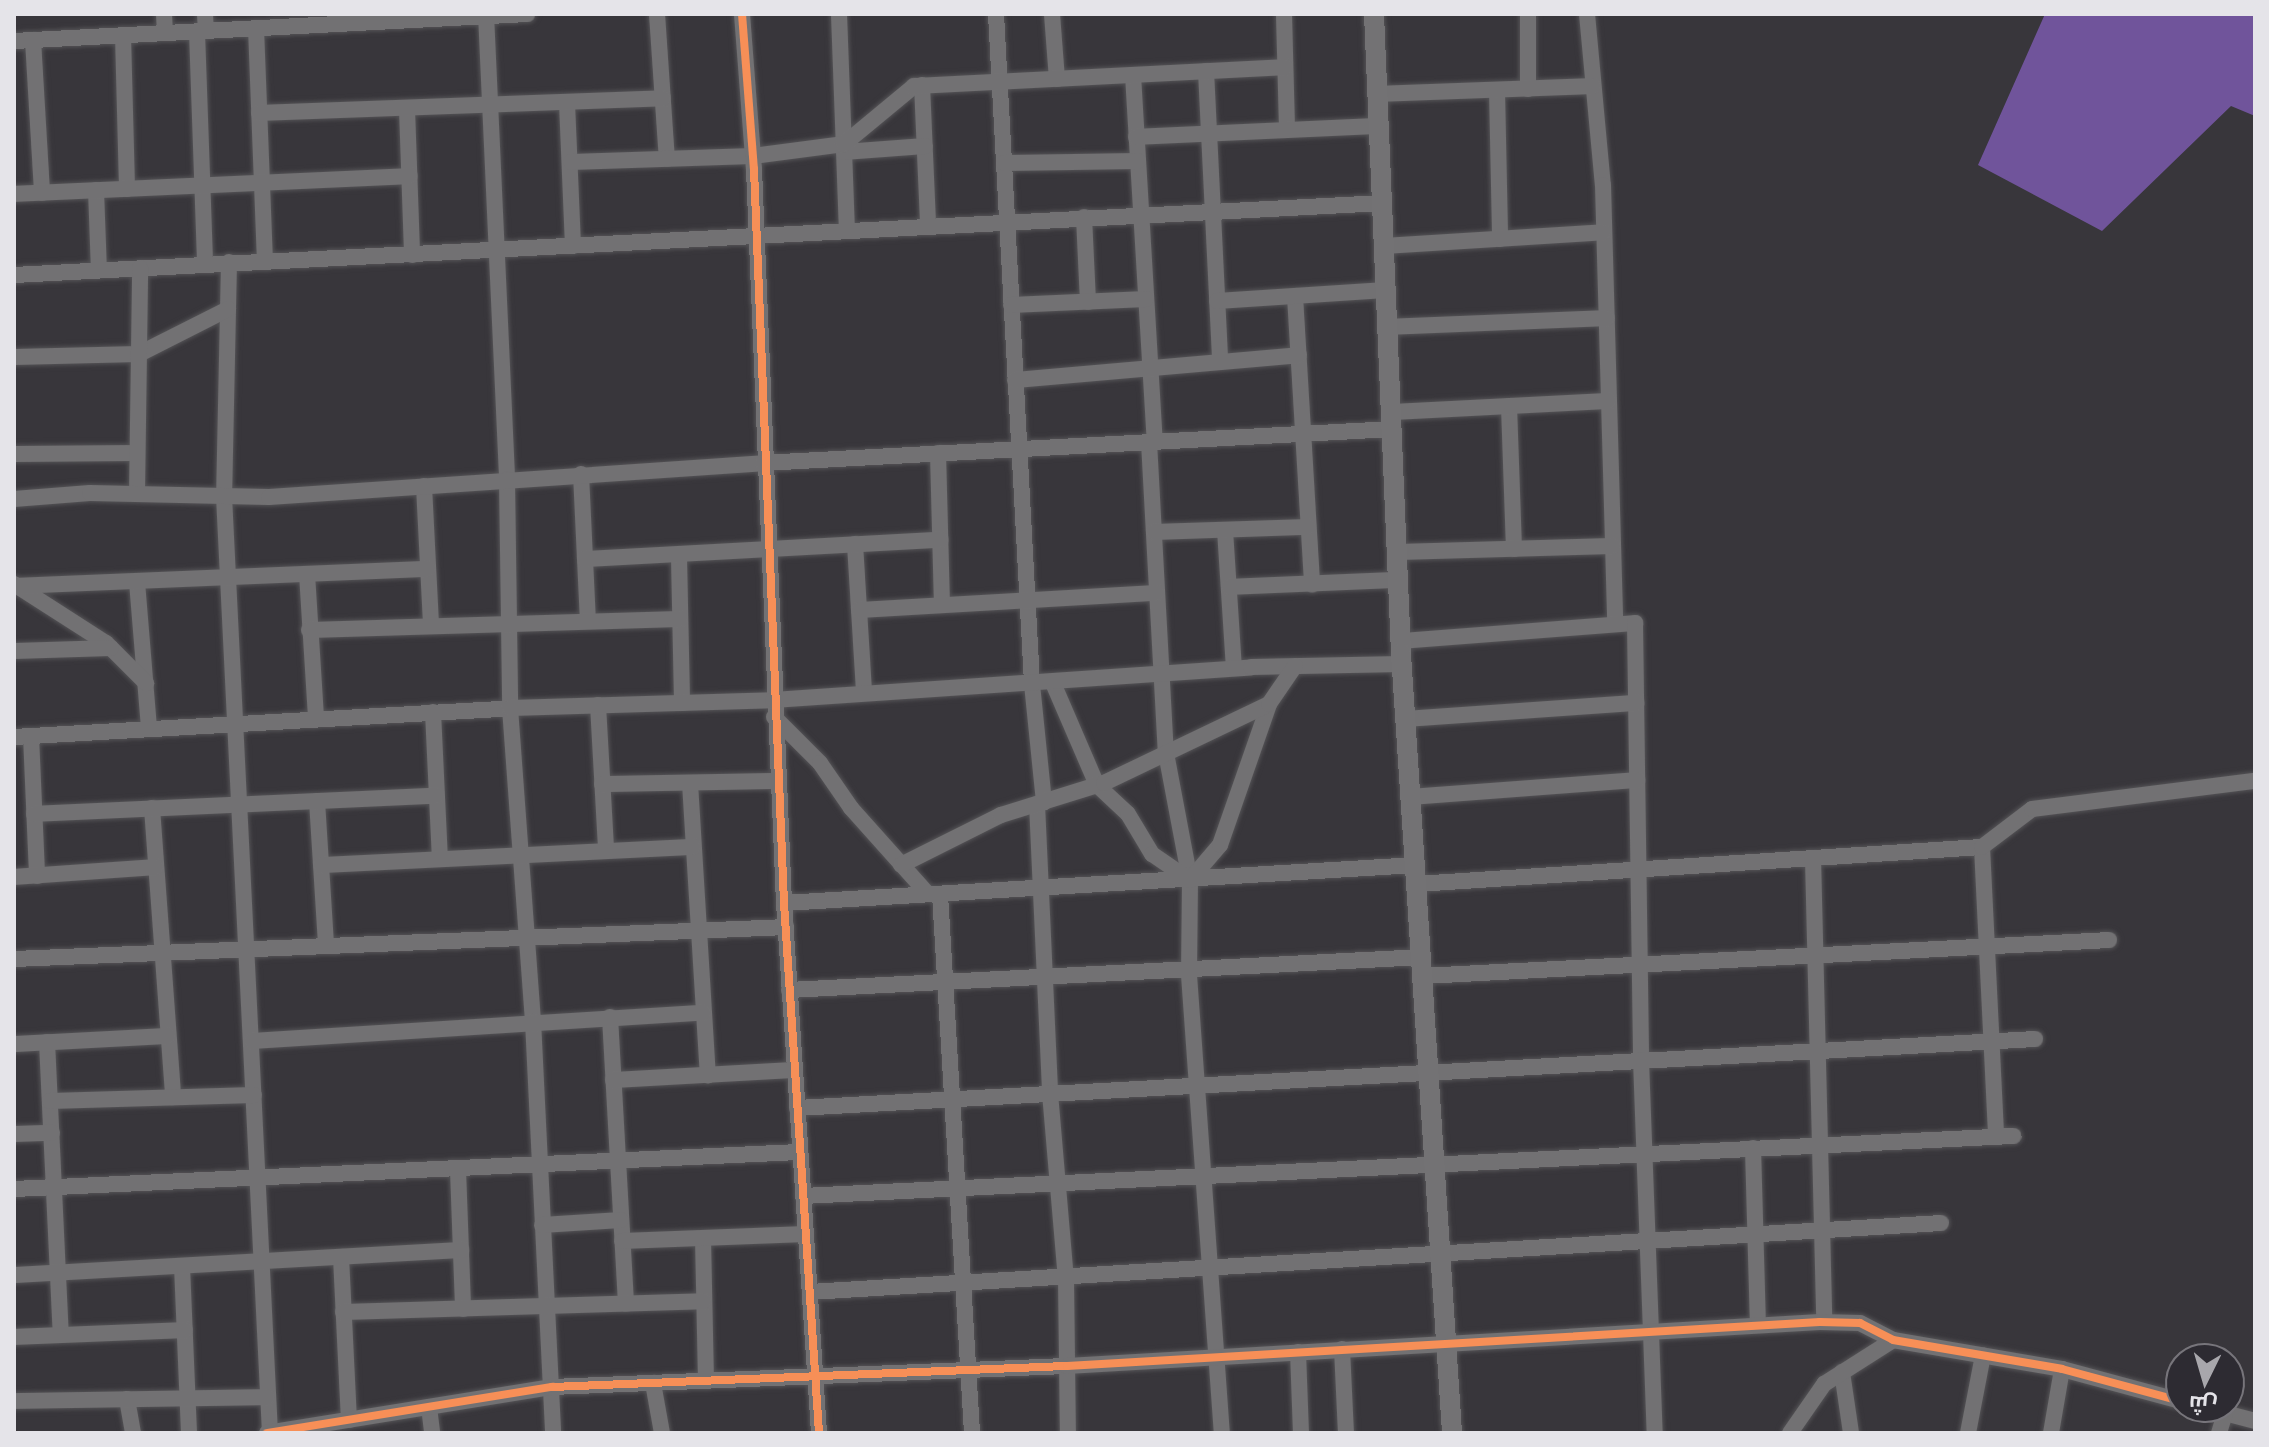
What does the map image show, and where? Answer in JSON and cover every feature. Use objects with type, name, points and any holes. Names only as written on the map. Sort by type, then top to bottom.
[{"type":"main road","points":[[1374,14],[1402,664],[1452,1433]]},
{"type":"street","points":[[164,14],[165,33]]},
{"type":"street","points":[[14,41],[165,33],[203,26],[256,28],[527,14]]},
{"type":"street","points":[[657,14],[667,159]]},
{"type":"street","points":[[742,14],[753,156],[763,463],[784,903],[819,1433]]},
{"type":"street","points":[[839,14],[847,230]]},
{"type":"street","points":[[996,14],[1040,803],[1040,887],[1050,1093],[1066,1278],[1068,1433]]},
{"type":"street","points":[[1052,14],[1057,79]]},
{"type":"street","points":[[1284,14],[1287,130]]},
{"type":"street","points":[[1528,14],[1528,89]]},
{"type":"street","points":[[1587,14],[1604,232],[1615,624]]},
{"type":"street","points":[[486,15],[507,479],[510,708],[533,1021],[553,1433]]},
{"type":"street","points":[[203,26],[205,264]]},
{"type":"street","points":[[256,28],[265,260]]},
{"type":"street","points":[[123,35],[127,189]]},
{"type":"street","points":[[33,40],[42,193]]},
{"type":"street","points":[[844,148],[892,101],[922,85],[1285,67]]},
{"type":"street","points":[[1206,71],[1220,362]]},
{"type":"street","points":[[1133,75],[1150,368],[1154,532],[1166,753],[1190,880],[1189,969],[1222,1433]]},
{"type":"street","points":[[922,85],[928,225]]},
{"type":"street","points":[[1377,94],[1593,86]]},
{"type":"street","points":[[1497,90],[1500,239]]},
{"type":"street","points":[[259,113],[490,107],[663,98]]},
{"type":"street","points":[[567,103],[573,246]]},
{"type":"street","points":[[407,109],[412,255]]},
{"type":"street","points":[[1136,137],[1379,126]]},
{"type":"street","points":[[571,162],[925,146]]},
{"type":"street","points":[[1004,163],[1138,161]]},
{"type":"street","points":[[14,194],[410,176]]},
{"type":"street","points":[[96,190],[99,270]]},
{"type":"street","points":[[14,275],[1382,203]]},
{"type":"street","points":[[1084,217],[1088,302]]},
{"type":"street","points":[[1384,246],[1604,232]]},
{"type":"street","points":[[229,262],[224,496],[248,949],[268,1433],[330,1428],[349,1420],[552,1387],[1067,1366],[1824,1322],[1860,1323],[1893,1340],[2062,1369],[2165,1397]]},
{"type":"street","points":[[137,494],[140,268]]},
{"type":"street","points":[[1217,301],[1386,290]]},
{"type":"street","points":[[1295,296],[1312,584]]},
{"type":"street","points":[[1011,305],[1146,299]]},
{"type":"street","points":[[14,357],[139,354],[228,309]]},
{"type":"street","points":[[1387,327],[1607,318]]},
{"type":"street","points":[[1015,380],[1299,355]]},
{"type":"street","points":[[14,499],[137,494],[224,496],[424,486],[763,463],[1303,433],[1509,406],[1609,401]]},
{"type":"street","points":[[1509,406],[1514,549]]},
{"type":"street","points":[[14,454],[137,453]]},
{"type":"street","points":[[938,453],[942,605]]},
{"type":"street","points":[[581,474],[588,621]]},
{"type":"street","points":[[424,486],[431,626]]},
{"type":"street","points":[[1154,532],[1308,527]]},
{"type":"street","points":[[1225,530],[1234,668]]},
{"type":"street","points":[[585,559],[679,557],[940,540]]},
{"type":"street","points":[[855,544],[864,693]]},
{"type":"street","points":[[1397,552],[1613,546]]},
{"type":"street","points":[[679,557],[682,703]]},
{"type":"street","points":[[15,585],[83,579],[137,582],[428,569]]},
{"type":"street","points":[[307,574],[316,719]]},
{"type":"street","points":[[1229,587],[1398,580]]},
{"type":"street","points":[[137,582],[149,729]]},
{"type":"street","points":[[15,585],[111,648],[146,683]]},
{"type":"street","points":[[859,610],[1157,593]]},
{"type":"street","points":[[309,630],[680,619]]},
{"type":"street","points":[[1401,641],[1635,623],[1641,1060],[1655,1433]]},
{"type":"street","points":[[14,651],[111,648]]},
{"type":"street","points":[[37,876],[34,814],[22,736],[510,708],[682,703],[774,708],[864,693],[1053,683],[1234,668],[1402,664]]},
{"type":"street","points":[[1190,880],[1220,845],[1269,704],[1295,666]]},
{"type":"street","points":[[1053,683],[1097,785],[1128,814],[1152,854],[1190,880]]},
{"type":"street","points":[[1406,719],[1636,703]]},
{"type":"street","points":[[901,865],[1001,815],[1097,785],[1269,704]]},
{"type":"street","points":[[598,705],[606,850]]},
{"type":"street","points":[[774,708],[820,763],[851,808],[901,865],[934,894],[945,982],[972,1433]]},
{"type":"street","points":[[433,712],[440,858]]},
{"type":"street","points":[[1411,797],[1637,780]]},
{"type":"street","points":[[602,784],[778,781]]},
{"type":"street","points":[[784,903],[1190,880],[1638,870],[1982,847],[2032,809],[2255,781]]},
{"type":"street","points":[[690,783],[708,1075]]},
{"type":"street","points":[[34,814],[437,796]]},
{"type":"street","points":[[317,801],[326,946]]},
{"type":"street","points":[[152,808],[173,1097]]},
{"type":"street","points":[[321,865],[693,847]]},
{"type":"street","points":[[1982,847],[1996,1137]]},
{"type":"street","points":[[1813,858],[1824,1322]]},
{"type":"street","points":[[14,877],[156,867]]},
{"type":"street","points":[[14,959],[786,927]]},
{"type":"street","points":[[789,990],[1189,969],[1640,965],[2109,940]]},
{"type":"street","points":[[252,1041],[533,1021],[703,1013]]},
{"type":"street","points":[[610,1017],[626,1304]]},
{"type":"street","points":[[14,1044],[168,1036]]},
{"type":"street","points":[[797,1108],[2035,1039]]},
{"type":"street","points":[[47,1042],[61,1335]]},
{"type":"street","points":[[613,1080],[794,1070]]},
{"type":"street","points":[[50,1101],[254,1095]]},
{"type":"street","points":[[14,1134],[52,1133]]},
{"type":"street","points":[[803,1196],[2014,1136]]},
{"type":"street","points":[[1753,1148],[1758,1325]]},
{"type":"street","points":[[14,1189],[800,1152]]},
{"type":"street","points":[[458,1170],[463,1309]]},
{"type":"street","points":[[542,1225],[621,1220]]},
{"type":"street","points":[[810,1292],[1941,1223]]},
{"type":"street","points":[[622,1241],[806,1234]]},
{"type":"street","points":[[703,1238],[706,1381]]},
{"type":"street","points":[[14,1275],[461,1250]]},
{"type":"street","points":[[341,1257],[349,1420]]},
{"type":"street","points":[[182,1266],[189,1433]]},
{"type":"street","points":[[343,1312],[704,1301]]},
{"type":"street","points":[[14,1337],[185,1330]]},
{"type":"street","points":[[1790,1433],[1809,1402],[1842,1372],[1893,1340]]},
{"type":"street","points":[[1342,1349],[1346,1433]]},
{"type":"street","points":[[1298,1352],[1301,1433]]},
{"type":"street","points":[[1968,1433],[1983,1355]]},
{"type":"street","points":[[2051,1433],[2062,1369]]},
{"type":"street","points":[[1842,1372],[1851,1433]]},
{"type":"street","points":[[653,1383],[662,1433]]},
{"type":"street","points":[[14,1401],[267,1397]]},
{"type":"street","points":[[127,1399],[133,1433]]},
{"type":"street","points":[[429,1407],[432,1433]]},
{"type":"shaded area","points":[[2045,14],[2255,14],[2255,116],[2231,106],[2102,231],[1978,165]]},
{"type":"cycle path","points":[[742,14],[754,169],[784,903],[819,1433]]},
{"type":"cycle path","points":[[267,1433],[552,1387],[1067,1366],[1820,1322],[1860,1323],[1893,1340],[2062,1369],[2165,1397]]}]
